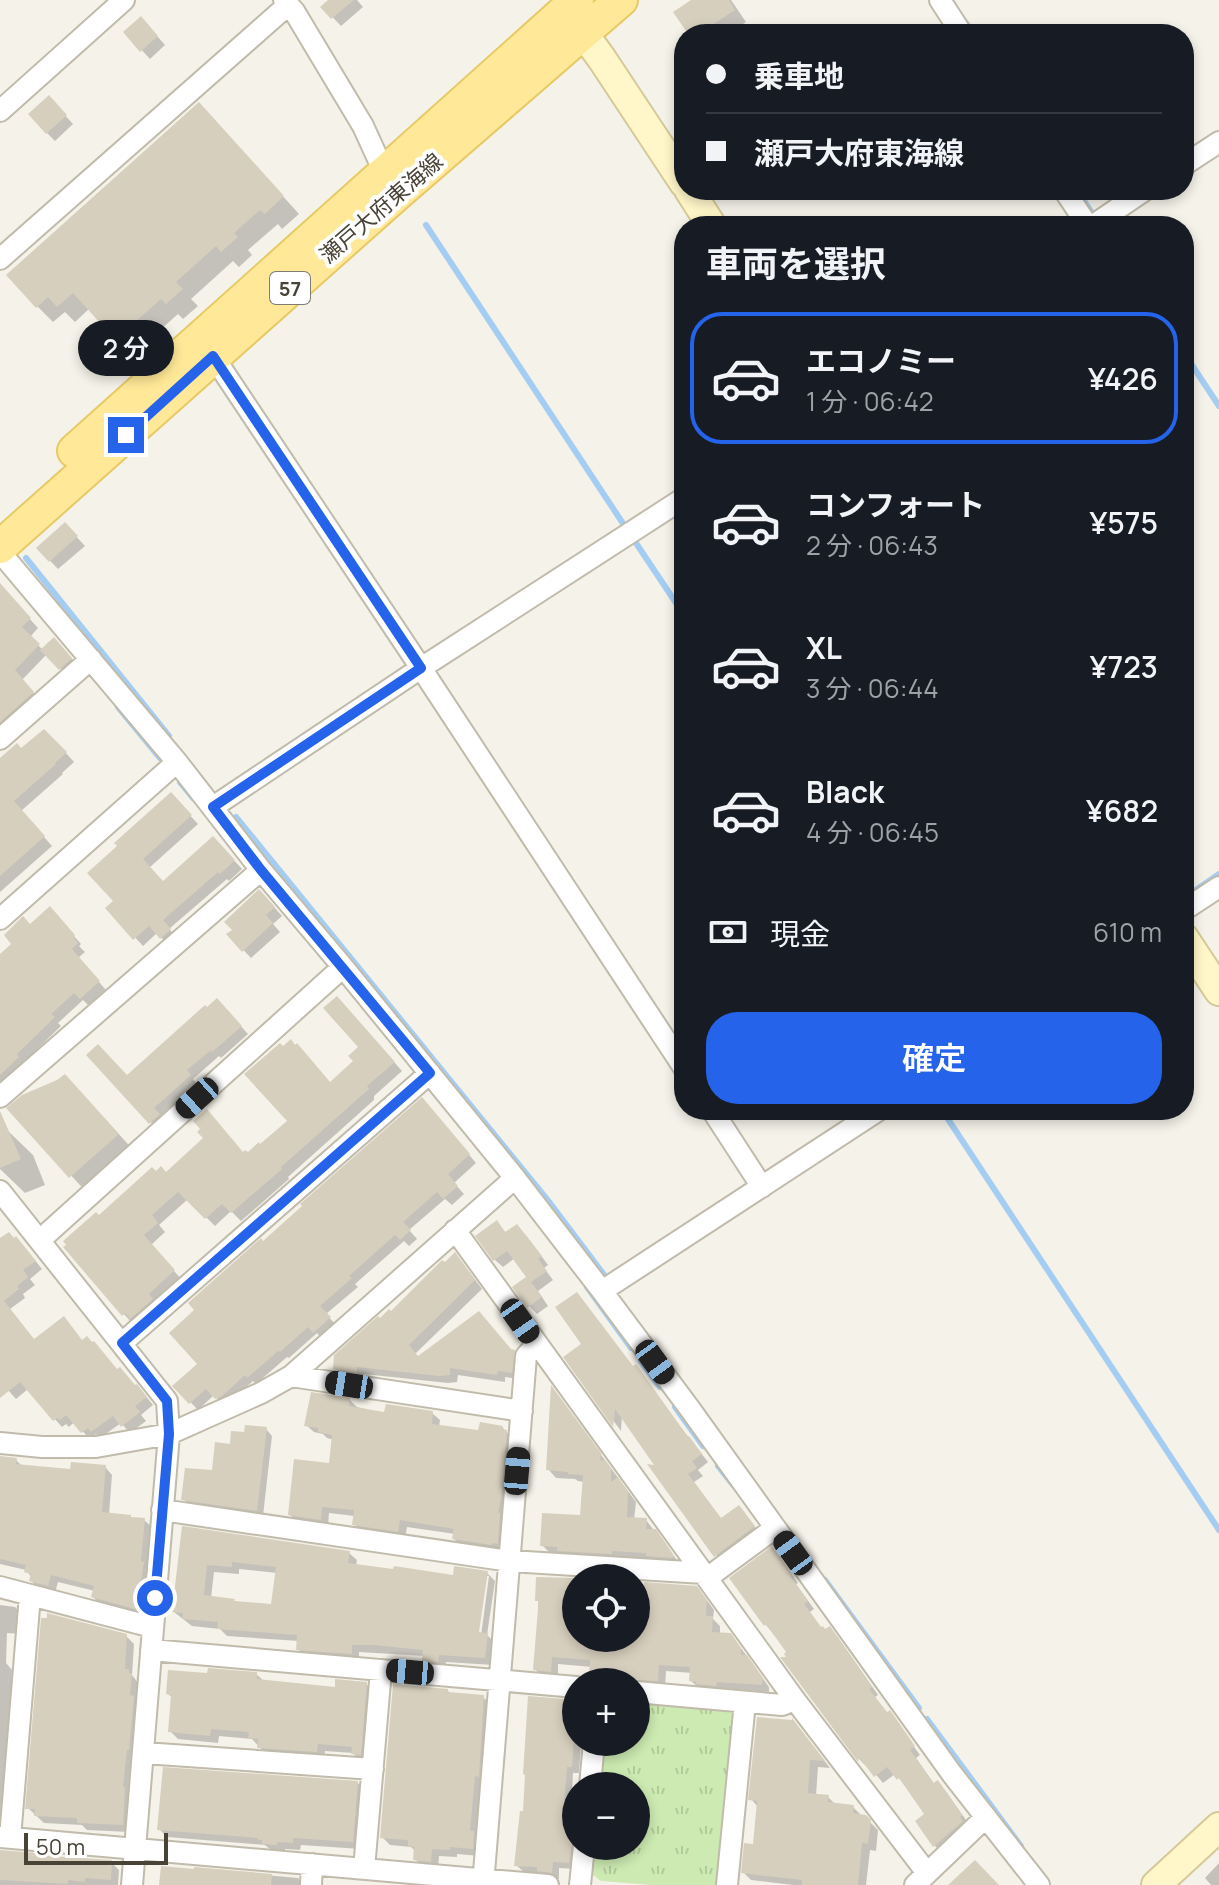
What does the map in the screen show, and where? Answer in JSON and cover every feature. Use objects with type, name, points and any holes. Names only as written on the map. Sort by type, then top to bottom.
[{"type":"main road","name":"瀬戸大府東海線","points":[[0,518],[384,172],[571,11],[621,0]]},
{"type":"main road","name":"瀬戸大府東海線","points":[[0,550],[213,356],[554,56],[571,11]]},
{"type":"street","points":[[0,111],[124,0]]},
{"type":"street","points":[[940,0],[956,24]]},
{"type":"street","points":[[1,256],[286,2],[363,126],[384,172]]},
{"type":"street","points":[[571,11],[674,168]]},
{"type":"street","points":[[1194,158],[1219,142]]},
{"type":"street","points":[[1105,216],[1130,200]]},
{"type":"street","points":[[213,356],[674,1053]]},
{"type":"street","points":[[213,807],[674,504]]},
{"type":"street","points":[[0,550],[177,762],[261,870],[515,1178],[602,1291],[952,1774],[1039,1885]]},
{"type":"street","points":[[0,739],[91,659]]},
{"type":"street","points":[[0,919],[177,762]]},
{"type":"street","points":[[0,1097],[261,870]]},
{"type":"street","points":[[1194,903],[1219,887]]},
{"type":"street","points":[[1194,953],[1219,991]]},
{"type":"street","points":[[40,1240],[343,967]]},
{"type":"street","points":[[122,1343],[430,1073]]},
{"type":"street","points":[[718,1120],[762,1187]]},
{"type":"street","points":[[602,1291],[864,1120]]},
{"type":"street","points":[[0,1443],[96,1447],[169,1434],[261,1393],[291,1376],[515,1178]]},
{"type":"street","points":[[0,1191],[167,1401],[169,1434],[132,1885]]},
{"type":"street","points":[[455,1230],[921,1879],[986,1817]]},
{"type":"street","points":[[483,1882],[526,1356],[537,1344]]},
{"type":"street","points":[[291,1376],[522,1411]]},
{"type":"street","points":[[162,1510],[510,1561],[706,1576],[775,1528]]},
{"type":"street","points":[[0,1587],[152,1627]]},
{"type":"street","points":[[30,1595],[5,1837],[134,1849],[311,1875],[364,1869],[483,1882],[548,1885]]},
{"type":"street","points":[[151,1650],[562,1686]]},
{"type":"street","points":[[364,1869],[381,1670]]},
{"type":"street","points":[[650,1693],[782,1705],[795,1700]]},
{"type":"street","points":[[727,1885],[745,1702]]},
{"type":"street","points":[[144,1753],[373,1769]]},
{"type":"street","points":[[1156,1885],[1219,1827]]},
{"type":"street","points":[[580,1885],[583,1860]]},
{"type":"green space","points":[[650,1702],[727,1711],[737,1715],[716,1885],[601,1881],[590,1873],[591,1860],[650,1860],[650,1772],[599,1772],[601,1756],[650,1756]]},
{"type":"building","points":[[328,0],[354,0],[331,19],[320,7]]},
{"type":"building","points":[[691,0],[729,0],[735,10],[714,24],[681,24],[673,12]]},
{"type":"building","points":[[141,16],[158,36],[140,52],[123,32]]},
{"type":"building","points":[[49,95],[67,115],[46,134],[28,114]]},
{"type":"building","points":[[199,102],[284,196],[265,214],[260,210],[234,233],[238,237],[221,252],[216,246],[176,282],[183,289],[166,304],[161,299],[135,322],[140,327],[120,345],[73,293],[57,307],[48,297],[36,308],[6,275]]},
{"type":"building","points":[[65,522],[78,536],[49,562],[36,548]]},
{"type":"building","points":[[0,583],[31,618],[22,627],[40,644],[15,670],[34,692],[0,722]]},
{"type":"building","points":[[54,637],[72,658],[59,670],[40,650]]},
{"type":"building","points":[[44,729],[67,752],[14,801],[45,836],[0,876],[0,758],[17,743],[21,748]]},
{"type":"building","points":[[171,792],[192,815],[143,859],[163,881],[213,836],[235,860],[163,920],[171,929],[160,939],[149,926],[133,940],[105,908],[113,901],[87,873],[117,846],[114,843]]},
{"type":"building","points":[[259,889],[275,907],[266,915],[273,923],[242,952],[226,934],[232,930],[224,922]]},
{"type":"building","points":[[50,906],[75,935],[73,937],[78,943],[72,949],[100,981],[80,999],[74,993],[51,1014],[55,1017],[0,1075],[0,954],[11,944],[4,935],[23,916],[30,924]]},
{"type":"building","points":[[337,996],[395,1062],[231,1213],[222,1204],[205,1219],[178,1192],[152,1215],[158,1223],[144,1235],[175,1270],[149,1294],[153,1299],[130,1319],[125,1313],[122,1316],[63,1247],[66,1245],[63,1241],[96,1212],[99,1215],[152,1167],[156,1171],[161,1166],[166,1172],[203,1138],[193,1121],[207,1109],[243,1152],[260,1144],[287,1121],[244,1074],[280,1043],[283,1046],[291,1039],[330,1082],[353,1061],[348,1056],[358,1047],[323,1008]]},
{"type":"building","points":[[217,998],[242,1026],[187,1070],[191,1075],[154,1108],[160,1114],[149,1124],[86,1055],[98,1044],[127,1075],[205,1005],[207,1007]]},
{"type":"building","points":[[65,1074],[119,1134],[69,1178],[6,1108],[22,1095]]},
{"type":"building","points":[[422,1097],[470,1154],[448,1174],[458,1186],[443,1199],[437,1192],[403,1222],[411,1230],[400,1240],[395,1235],[349,1276],[352,1278],[320,1306],[331,1317],[313,1333],[308,1327],[222,1396],[215,1399],[206,1389],[189,1404],[172,1386],[197,1364],[169,1333],[194,1310],[188,1303],[261,1238],[263,1241],[302,1206],[300,1204]]},
{"type":"building","points":[[0,1111],[21,1159],[0,1168]]},
{"type":"building","points":[[497,1220],[505,1232],[517,1224],[542,1256],[538,1259],[547,1271],[531,1282],[542,1297],[527,1308],[512,1287],[526,1277],[507,1251],[493,1261],[475,1236]]},
{"type":"building","points":[[9,1232],[36,1261],[23,1270],[28,1277],[4,1301],[34,1339],[64,1316],[82,1340],[87,1336],[94,1341],[117,1369],[120,1367],[137,1384],[147,1397],[135,1406],[140,1412],[121,1427],[113,1416],[91,1432],[88,1428],[81,1433],[66,1415],[53,1421],[20,1382],[0,1398],[0,1238]]},
{"type":"building","points":[[455,1252],[475,1280],[409,1345],[418,1356],[479,1311],[515,1350],[512,1373],[498,1371],[497,1375],[450,1368],[450,1375],[439,1376],[357,1367],[357,1373],[333,1369],[334,1355],[378,1316],[380,1318],[389,1309],[391,1311],[442,1260],[445,1262]]},
{"type":"building","points":[[577,1292],[633,1366],[636,1364],[702,1454],[692,1461],[697,1468],[688,1474],[721,1518],[739,1505],[755,1526],[714,1557],[647,1464],[654,1465],[615,1409],[613,1427],[563,1357],[581,1344],[555,1307]]},
{"type":"building","points":[[551,1385],[601,1453],[600,1460],[606,1461],[611,1468],[611,1482],[618,1477],[628,1492],[627,1517],[647,1518],[646,1529],[656,1529],[673,1558],[646,1556],[646,1553],[557,1551],[557,1547],[540,1546],[542,1513],[580,1515],[583,1475],[546,1470]]},
{"type":"building","points":[[311,1392],[350,1398],[349,1406],[384,1412],[386,1404],[433,1411],[432,1424],[478,1430],[480,1422],[503,1426],[502,1429],[507,1430],[498,1513],[498,1544],[452,1539],[454,1529],[400,1520],[398,1532],[352,1525],[354,1510],[322,1507],[321,1520],[288,1515],[294,1459],[329,1463],[332,1435],[304,1426]]},
{"type":"building","points":[[245,1425],[267,1427],[257,1511],[181,1500],[185,1468],[212,1470],[215,1442],[230,1444],[231,1431],[244,1432]]},
{"type":"building","points":[[0,1456],[17,1458],[16,1464],[70,1469],[71,1462],[106,1465],[102,1512],[145,1518],[141,1561],[144,1562],[141,1582],[144,1585],[135,1609],[91,1597],[94,1586],[51,1575],[48,1586],[29,1581],[31,1574],[24,1572],[26,1565],[0,1559]]},
{"type":"building","points":[[182,1526],[350,1551],[348,1563],[453,1575],[454,1566],[488,1571],[479,1632],[488,1633],[485,1658],[439,1655],[438,1662],[422,1661],[423,1650],[374,1645],[352,1645],[352,1654],[296,1650],[297,1635],[217,1629],[218,1622],[182,1619],[183,1613],[172,1612]],"holes":[[[232,1562],[276,1567],[271,1604],[204,1595],[207,1565],[232,1567]]]},
{"type":"building","points":[[772,1546],[808,1601],[804,1604],[821,1627],[825,1629],[830,1626],[872,1687],[869,1689],[887,1712],[890,1710],[915,1746],[910,1750],[933,1783],[938,1780],[962,1815],[963,1821],[933,1847],[915,1821],[924,1814],[899,1778],[897,1780],[887,1767],[874,1777],[859,1757],[858,1762],[780,1657],[786,1657],[786,1652],[729,1578]]},
{"type":"building","points":[[536,1577],[562,1578],[562,1652],[650,1652],[650,1582],[697,1586],[707,1600],[706,1616],[713,1616],[712,1632],[731,1633],[741,1648],[741,1655],[747,1655],[763,1678],[762,1685],[696,1684],[689,1681],[690,1667],[659,1665],[658,1681],[650,1681],[650,1668],[590,1668],[590,1660],[552,1657],[551,1672],[533,1670],[538,1609],[538,1601],[535,1601]]},
{"type":"building","points":[[47,1613],[127,1634],[125,1669],[132,1674],[130,1695],[134,1696],[123,1787],[123,1825],[77,1823],[77,1818],[34,1816],[35,1809],[25,1809],[41,1618],[47,1618]]},
{"type":"building","points":[[208,1668],[257,1672],[257,1679],[335,1687],[335,1679],[367,1682],[361,1755],[351,1754],[352,1747],[318,1744],[317,1752],[257,1748],[258,1739],[248,1738],[249,1732],[211,1729],[210,1736],[168,1732],[171,1695],[166,1694],[168,1670],[207,1673]]},
{"type":"building","points":[[393,1684],[484,1695],[479,1777],[475,1776],[470,1831],[474,1831],[473,1849],[432,1849],[431,1862],[413,1860],[414,1847],[408,1846],[408,1840],[380,1838]]},
{"type":"building","points":[[528,1696],[562,1699],[562,1756],[573,1756],[572,1767],[562,1772],[562,1860],[570,1860],[569,1863],[553,1862],[552,1873],[537,1871],[537,1867],[514,1866],[520,1811],[523,1811]]},
{"type":"building","points":[[757,1717],[792,1718],[825,1761],[810,1760],[808,1793],[829,1795],[828,1802],[854,1805],[853,1813],[866,1815],[871,1820],[868,1844],[862,1843],[858,1885],[802,1885],[802,1880],[741,1873],[744,1843],[753,1844],[757,1801],[748,1800]]},
{"type":"building","points":[[163,1767],[358,1781],[353,1842],[293,1838],[293,1843],[277,1842],[277,1845],[262,1844],[258,1838],[157,1830]]},
{"type":"building","points":[[0,1850],[112,1860],[111,1880],[85,1878],[85,1882],[68,1880],[68,1884],[0,1880]]},
{"type":"building","points":[[975,1860],[999,1885],[948,1885]]},
{"type":"building","points":[[161,1866],[272,1874],[271,1885],[159,1885]]},
{"type":"waterway","points":[[1084,200],[1092,213]]},
{"type":"waterway","points":[[426,225],[622,522]]},
{"type":"waterway","points":[[1194,368],[1219,406]]},
{"type":"waterway","points":[[634,540],[674,600]]},
{"type":"waterway","points":[[26,558],[169,736]]},
{"type":"waterway","points":[[118,707],[160,758]]},
{"type":"waterway","points":[[180,782],[193,798]]},
{"type":"waterway","points":[[236,817],[550,1203],[608,1280]]},
{"type":"waterway","points":[[1194,891],[1219,874]]},
{"type":"waterway","points":[[949,1120],[1219,1530]]},
{"type":"waterway","points":[[587,1287],[631,1348]]},
{"type":"waterway","points":[[641,1361],[660,1387]]},
{"type":"waterway","points":[[675,1407],[703,1446]]},
{"type":"waterway","points":[[718,1466],[733,1485]]},
{"type":"waterway","points":[[825,1580],[919,1708]]},
{"type":"waterway","points":[[927,1719],[1021,1846]]},
{"type":"route","points":[[126,435],[213,356],[421,668],[213,807],[261,870],[430,1073],[122,1343],[167,1401],[169,1434],[155,1598]]}]
